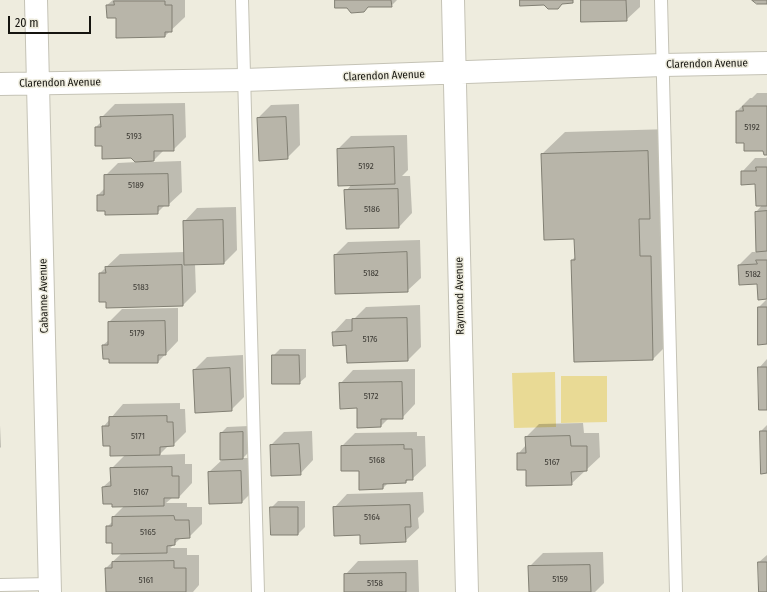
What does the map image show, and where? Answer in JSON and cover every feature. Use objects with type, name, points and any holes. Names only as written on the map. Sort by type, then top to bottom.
[{"type":"street","name":"Cabanne Avenue","points":[[36,0],[50,588]]},
{"type":"street","name":"Raymond Avenue","points":[[453,0],[467,592]]},
{"type":"street","name":"Clarendon Avenue","points":[[0,84],[244,80],[455,74],[663,65],[767,63]]},
{"type":"lane","points":[[242,0],[258,592]]},
{"type":"lane","points":[[661,0],[676,592]]},
{"type":"lane","points":[[0,585],[50,588]]},
{"type":"shaded area","points":[[555,372],[556,427],[514,428],[512,373]]},
{"type":"shaded area","points":[[561,376],[607,376],[607,422],[561,423]]},
{"type":"building","points":[[335,0],[391,0],[392,7],[368,7],[364,12],[351,13],[347,8],[335,8]]},
{"type":"building","points":[[520,0],[573,0],[573,3],[562,4],[558,9],[548,9],[544,5],[520,6]]},
{"type":"building","points":[[581,0],[626,0],[627,21],[581,22]]},
{"type":"building","points":[[752,0],[767,0],[767,4],[757,4]]},
{"type":"building","points":[[114,1],[165,1],[165,5],[172,5],[172,32],[165,32],[165,37],[116,38],[116,18],[107,18],[106,5],[114,5]]},
{"type":"building","points":[[743,106],[767,106],[767,155],[764,155],[763,151],[744,151],[744,143],[736,143],[736,111],[743,111]]},
{"type":"building","points":[[173,115],[174,151],[154,151],[154,161],[135,162],[131,158],[102,159],[102,146],[95,146],[95,127],[101,127],[100,117]]},
{"type":"building","points":[[286,117],[288,159],[259,161],[257,118]]},
{"type":"building","points":[[394,147],[395,184],[338,186],[337,149]]},
{"type":"building","points":[[648,151],[650,219],[639,219],[640,256],[651,256],[653,360],[574,362],[571,260],[575,260],[574,239],[544,240],[541,154]]},
{"type":"building","points":[[756,167],[767,167],[767,206],[756,206],[755,184],[741,185],[741,171],[756,171]]},
{"type":"building","points":[[168,174],[169,206],[158,206],[158,214],[105,215],[105,211],[97,211],[97,195],[104,195],[104,175]]},
{"type":"building","points":[[398,189],[399,228],[346,229],[344,190]]},
{"type":"building","points":[[767,211],[767,251],[756,252],[755,212]]},
{"type":"building","points":[[223,220],[224,264],[184,265],[183,221]]},
{"type":"building","points":[[407,252],[408,292],[335,294],[334,255]]},
{"type":"building","points":[[756,260],[767,260],[767,299],[758,300],[757,284],[739,285],[738,265],[757,264]]},
{"type":"building","points":[[182,265],[183,306],[106,308],[106,302],[99,302],[99,273],[106,273],[105,267]]},
{"type":"building","points":[[758,307],[767,307],[767,344],[758,345]]},
{"type":"building","points":[[407,318],[408,361],[347,363],[346,345],[333,346],[332,332],[352,331],[352,319]]},
{"type":"building","points":[[165,321],[166,355],[158,355],[158,363],[109,363],[109,359],[103,359],[102,345],[108,345],[108,322]]},
{"type":"building","points":[[272,355],[299,355],[300,384],[272,384]]},
{"type":"building","points":[[758,367],[767,367],[767,410],[759,410]]},
{"type":"building","points":[[230,368],[232,411],[195,413],[193,370]]},
{"type":"building","points":[[402,382],[403,419],[381,419],[381,427],[357,428],[357,408],[340,409],[339,383]]},
{"type":"building","points":[[167,416],[167,422],[173,422],[174,446],[160,447],[160,455],[110,456],[110,446],[103,446],[102,426],[109,426],[109,417]]},
{"type":"building","points":[[760,431],[767,431],[767,473],[761,474]]},
{"type":"building","points":[[243,432],[243,459],[220,460],[220,433]]},
{"type":"building","points":[[570,436],[571,446],[587,446],[587,471],[571,472],[572,485],[526,486],[526,470],[517,470],[517,453],[526,453],[525,437]]},
{"type":"building","points":[[299,444],[301,475],[271,476],[270,445]]},
{"type":"building","points":[[404,445],[404,449],[412,449],[413,480],[406,480],[406,483],[383,484],[383,489],[359,490],[359,471],[341,471],[341,446]]},
{"type":"building","points":[[172,467],[172,476],[179,476],[179,498],[164,498],[164,506],[112,507],[112,504],[103,504],[102,487],[111,486],[110,468]]},
{"type":"building","points":[[241,471],[242,503],[209,504],[208,472]]},
{"type":"building","points":[[410,505],[411,527],[405,527],[406,542],[360,544],[360,535],[334,536],[333,507]]},
{"type":"building","points":[[270,507],[298,507],[298,535],[271,535]]},
{"type":"building","points":[[174,516],[175,520],[189,520],[190,538],[175,539],[175,545],[167,546],[167,553],[112,554],[112,543],[106,543],[106,526],[112,526],[112,517]]},
{"type":"building","points":[[174,561],[174,568],[186,568],[186,592],[106,592],[105,568],[112,568],[112,562]]},
{"type":"building","points":[[758,562],[767,562],[767,592],[759,592]]},
{"type":"building","points":[[590,565],[591,592],[529,592],[528,566]]},
{"type":"building","points":[[406,573],[406,592],[344,592],[344,574]]}]
